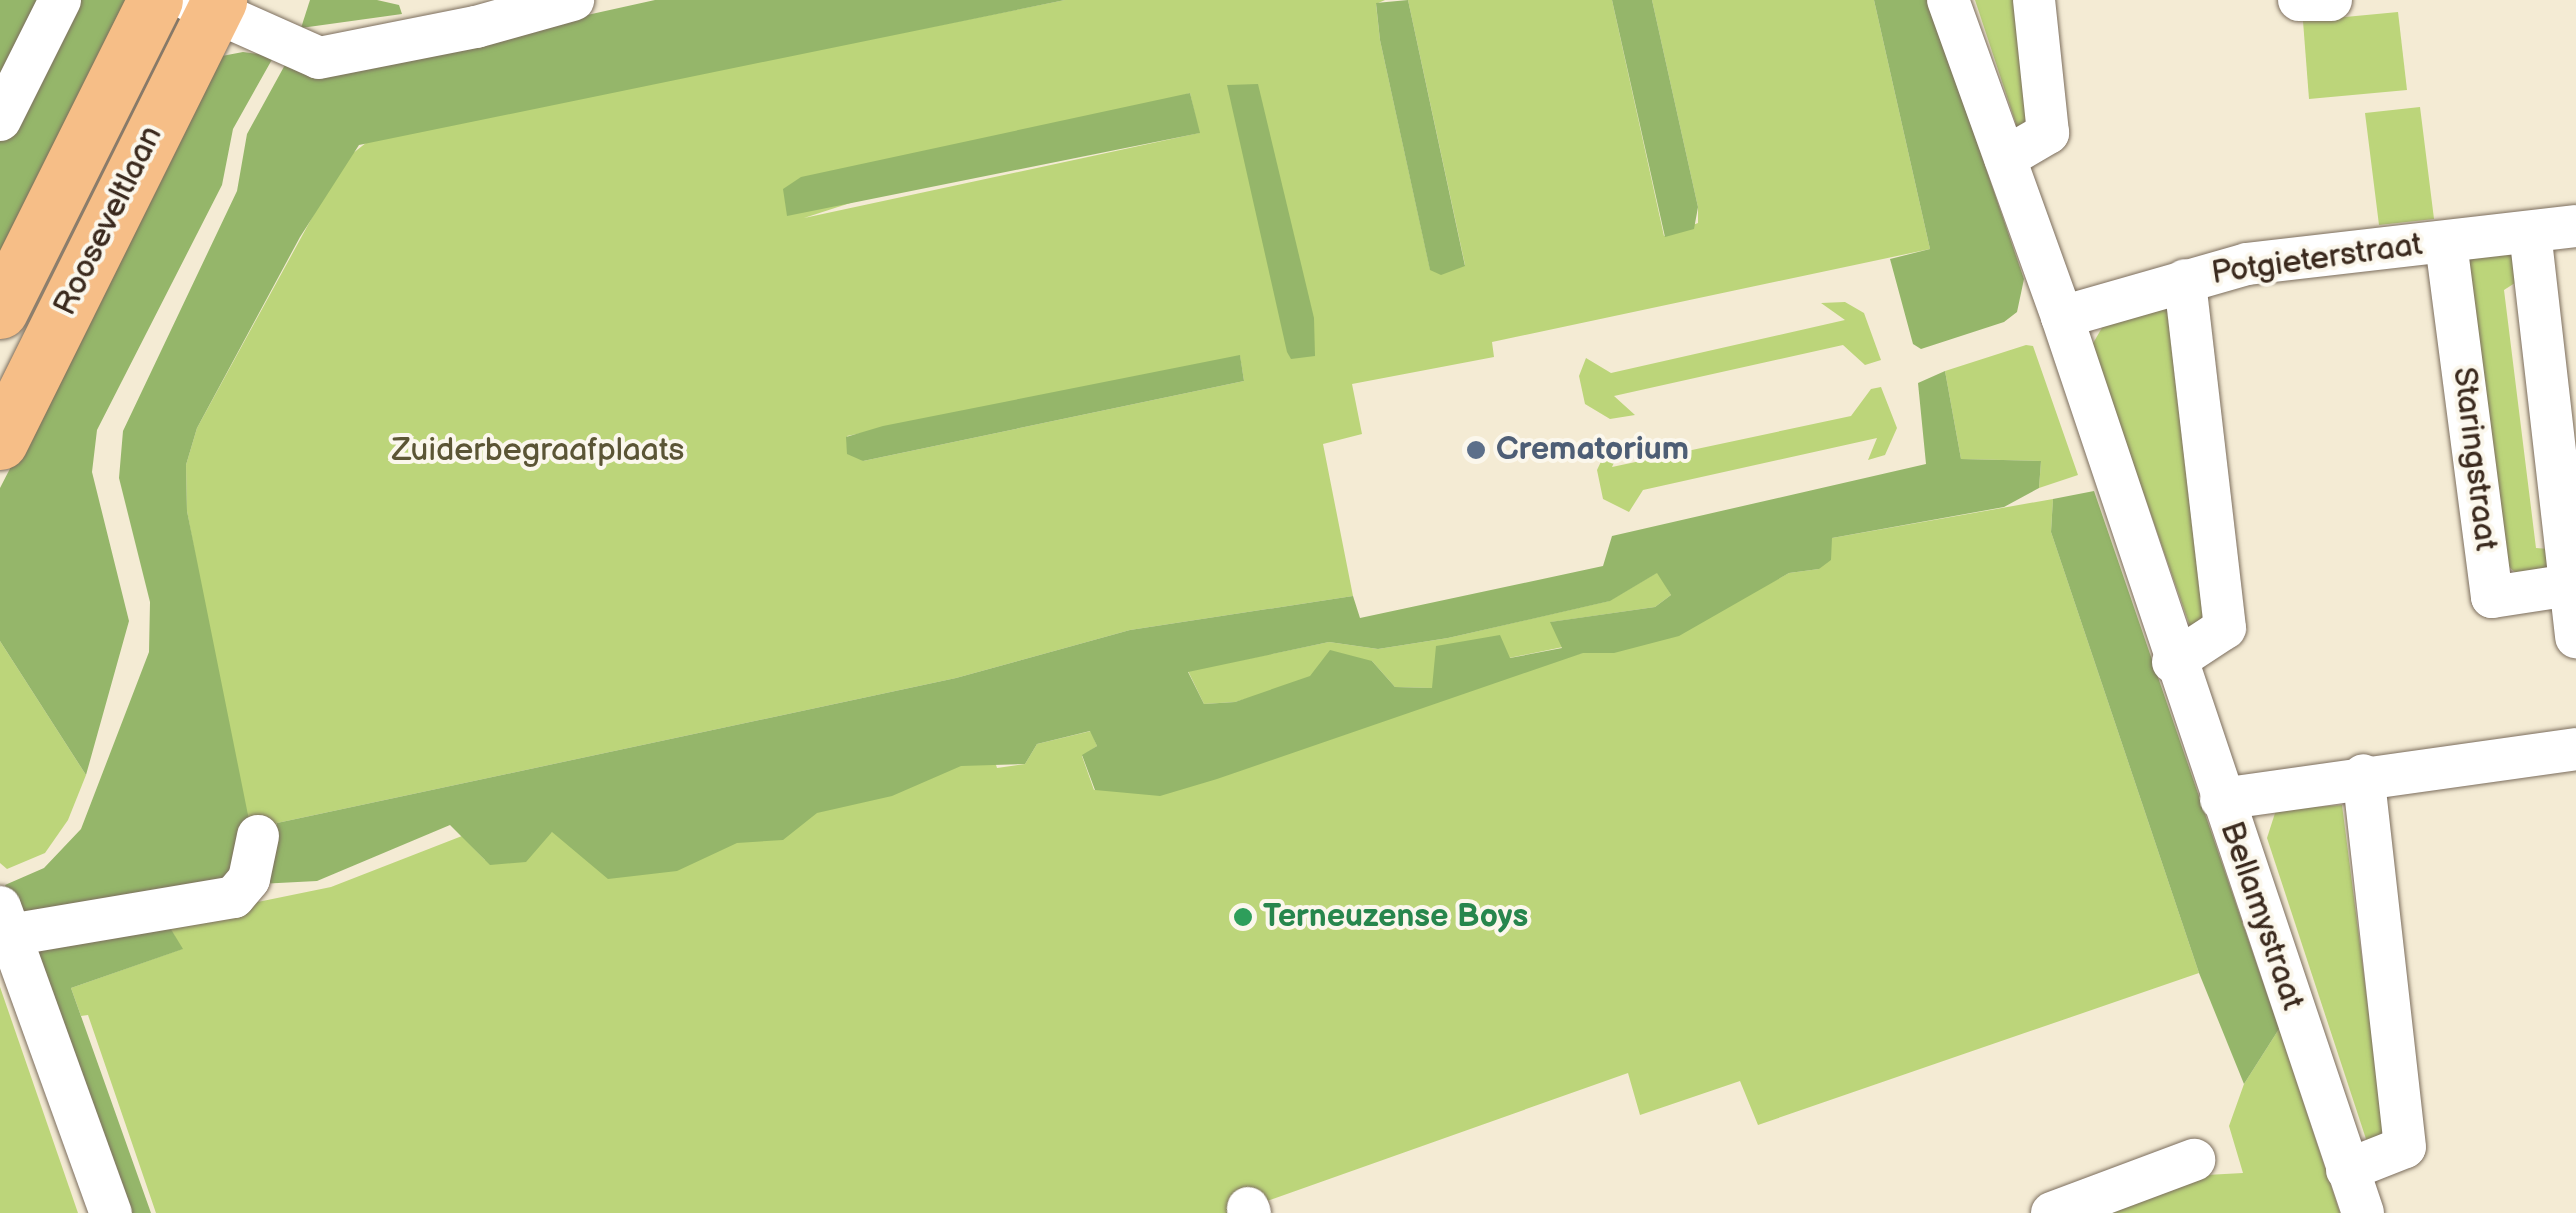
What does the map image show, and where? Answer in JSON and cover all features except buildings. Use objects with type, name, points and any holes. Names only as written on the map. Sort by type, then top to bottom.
[{"type":"main road","name":"Rooseveltlaan","points":[[0,311],[155,0]]},
{"type":"main road","name":"Rooseveltlaan","points":[[0,442],[207,4]]},
{"type":"street","points":[[0,120],[60,0]]},
{"type":"street","points":[[207,4],[319,58],[476,27],[573,0]]},
{"type":"street","name":"Bellamystraat","points":[[1948,0],[2062,318],[2173,662],[2363,1213]]},
{"type":"street","points":[[2005,158],[2048,132],[2034,0]]},
{"type":"street","points":[[2299,0],[2331,0]]},
{"type":"street","name":"Potgieterstraat","points":[[2062,318],[2247,264],[2576,226]]},
{"type":"street","points":[[2530,232],[2576,637]]},
{"type":"street","name":"Staringstraat","points":[[2446,243],[2492,597],[2570,585]]},
{"type":"street","points":[[2173,662],[2224,628],[2185,280]]},
{"type":"street","points":[[2222,799],[2363,775],[2576,749]]},
{"type":"street","points":[[2348,1170],[2406,1148],[2363,775]]},
{"type":"street","points":[[111,1213],[5,921],[234,897],[249,879],[258,836]]},
{"type":"street","points":[[2052,1213],[2194,1160]]},
{"type":"green space","points":[[0,0],[46,0],[0,86]]},
{"type":"green space","points":[[73,0],[128,0],[0,258],[0,138]]},
{"type":"green space","points":[[310,0],[377,0],[399,5],[402,14],[301,28]]},
{"type":"green space","points":[[655,0],[1065,0],[359,145],[300,237],[197,428],[186,465],[187,511],[249,820],[240,877],[38,918],[15,909],[5,885],[44,868],[81,829],[149,652],[150,602],[119,478],[123,431],[237,191],[247,134],[286,63],[319,74]]},
{"type":"green space","name":"Zuiderbegraafplaats","points":[[1065,0],[1385,0],[1376,4],[1380,40],[1430,269],[1465,265],[1408,0],[1612,0],[1664,236],[1698,223],[1698,207],[1652,0],[1874,0],[1930,249],[1492,342],[1494,357],[1352,384],[1362,434],[1323,444],[1353,596],[1130,630],[956,678],[277,823],[269,837],[247,834],[187,511],[186,465],[197,428],[343,161],[371,139]],"holes":[[[1190,93],[1199,133],[804,218]],[[1240,356],[1244,381],[863,461],[847,436]]]},
{"type":"green space","points":[[1408,0],[1465,266],[1441,275],[1430,270],[1380,40],[1376,3]]},
{"type":"green space","points":[[1612,0],[1652,0],[1698,207],[1694,229],[1665,237]]},
{"type":"green space","points":[[1874,0],[1928,0],[2024,279],[2017,312],[2004,322],[1921,349],[1913,344],[1890,259],[1930,249]]},
{"type":"green space","points":[[1975,0],[2015,0],[2027,124],[2018,130]]},
{"type":"green space","points":[[2398,12],[2407,90],[2309,99],[2303,21]]},
{"type":"green space","points":[[243,52],[274,56],[233,129],[222,185],[97,430],[92,472],[129,621],[86,775],[0,641],[0,488],[222,56]]},
{"type":"green space","points":[[1258,84],[1314,318],[1315,356],[1291,359],[1287,352],[1227,85]]},
{"type":"green space","points":[[1190,93],[1200,133],[787,216],[783,189],[801,177]]},
{"type":"green space","points":[[2420,107],[2434,219],[2379,225],[2365,113]]},
{"type":"green space","points":[[2463,252],[2509,253],[2515,259],[2518,281],[2504,290],[2536,548],[2548,549],[2551,571],[2516,573],[2501,560]]},
{"type":"green space","points":[[2173,297],[2214,622],[2193,635],[2092,345],[2103,326]]},
{"type":"green space","points":[[1845,302],[1864,313],[1881,360],[1865,365],[1843,345],[1614,396],[1635,415],[1610,419],[1585,404],[1579,376],[1586,358],[1611,373],[1845,320],[1821,303]]},
{"type":"green space","points":[[2033,346],[2078,475],[2039,488],[2041,461],[1961,459],[1945,371]]},
{"type":"green space","points":[[1240,355],[1244,381],[863,461],[847,454],[846,437],[883,426]]},
{"type":"green space","points":[[1945,371],[1961,459],[2041,461],[2039,488],[2004,507],[1832,538],[1831,560],[1819,569],[1789,573],[1679,636],[1614,653],[1583,653],[1217,779],[1160,796],[1095,790],[1082,755],[1097,746],[1090,731],[1037,744],[1025,764],[961,766],[892,796],[817,813],[783,840],[737,843],[677,871],[608,879],[552,832],[526,862],[490,865],[450,825],[317,881],[259,884],[277,823],[956,678],[1130,630],[1353,596],[1360,618],[1603,566],[1612,536],[1926,464],[1918,383]],"holes":[[[1657,573],[1671,595],[1655,607],[1550,622],[1562,648],[1510,658],[1500,635],[1436,646],[1432,688],[1395,687],[1372,661],[1330,650],[1310,676],[1235,702],[1204,704],[1188,672],[1329,642],[1378,649],[1448,638],[1610,601]]]},
{"type":"green space","points":[[1881,387],[1897,428],[1885,455],[1868,460],[1877,438],[1643,490],[1629,512],[1603,499],[1597,470],[1607,449],[1623,443],[1612,467],[1851,416],[1871,389]]},
{"type":"green space","points":[[2094,491],[2279,1029],[2244,1084],[2199,973],[2051,532],[2053,499]]},
{"type":"green space","name":"Terneuzense Boys","points":[[2053,499],[2051,532],[2199,973],[1758,1125],[1740,1081],[1640,1115],[1628,1073],[1233,1213],[156,1213],[88,1015],[81,1016],[71,988],[182,949],[166,921],[331,887],[462,836],[485,860],[552,832],[983,723],[997,768],[1025,764],[1037,744],[1091,731],[1097,746],[1082,756],[1094,790],[1703,619],[1789,573],[1819,569],[1832,538]]},
{"type":"green space","points":[[1658,572],[1671,595],[1655,607],[1551,622],[1563,647],[1509,658],[1432,688],[1395,687],[1372,661],[1235,702],[1204,704],[1188,671],[1329,642],[1378,649],[1448,638],[1609,601]]},
{"type":"green space","points":[[0,641],[86,775],[68,820],[45,853],[7,869],[0,863]]},
{"type":"green space","points":[[2342,805],[2384,1131],[2368,1145],[2267,838],[2276,810]]},
{"type":"green space","points":[[166,921],[183,949],[71,988],[151,1213],[121,1213],[31,941]]},
{"type":"green space","points":[[0,987],[28,1068],[78,1213],[0,1213]]},
{"type":"green space","points":[[2279,1029],[2340,1213],[2094,1213],[2188,1176],[2243,1173],[2229,1126],[2244,1084]]},
{"type":"place","name":"Crematorium","points":[[1476,450]]},
{"type":"place","name":"Terneuzense Boys","points":[[1243,917]]}]
